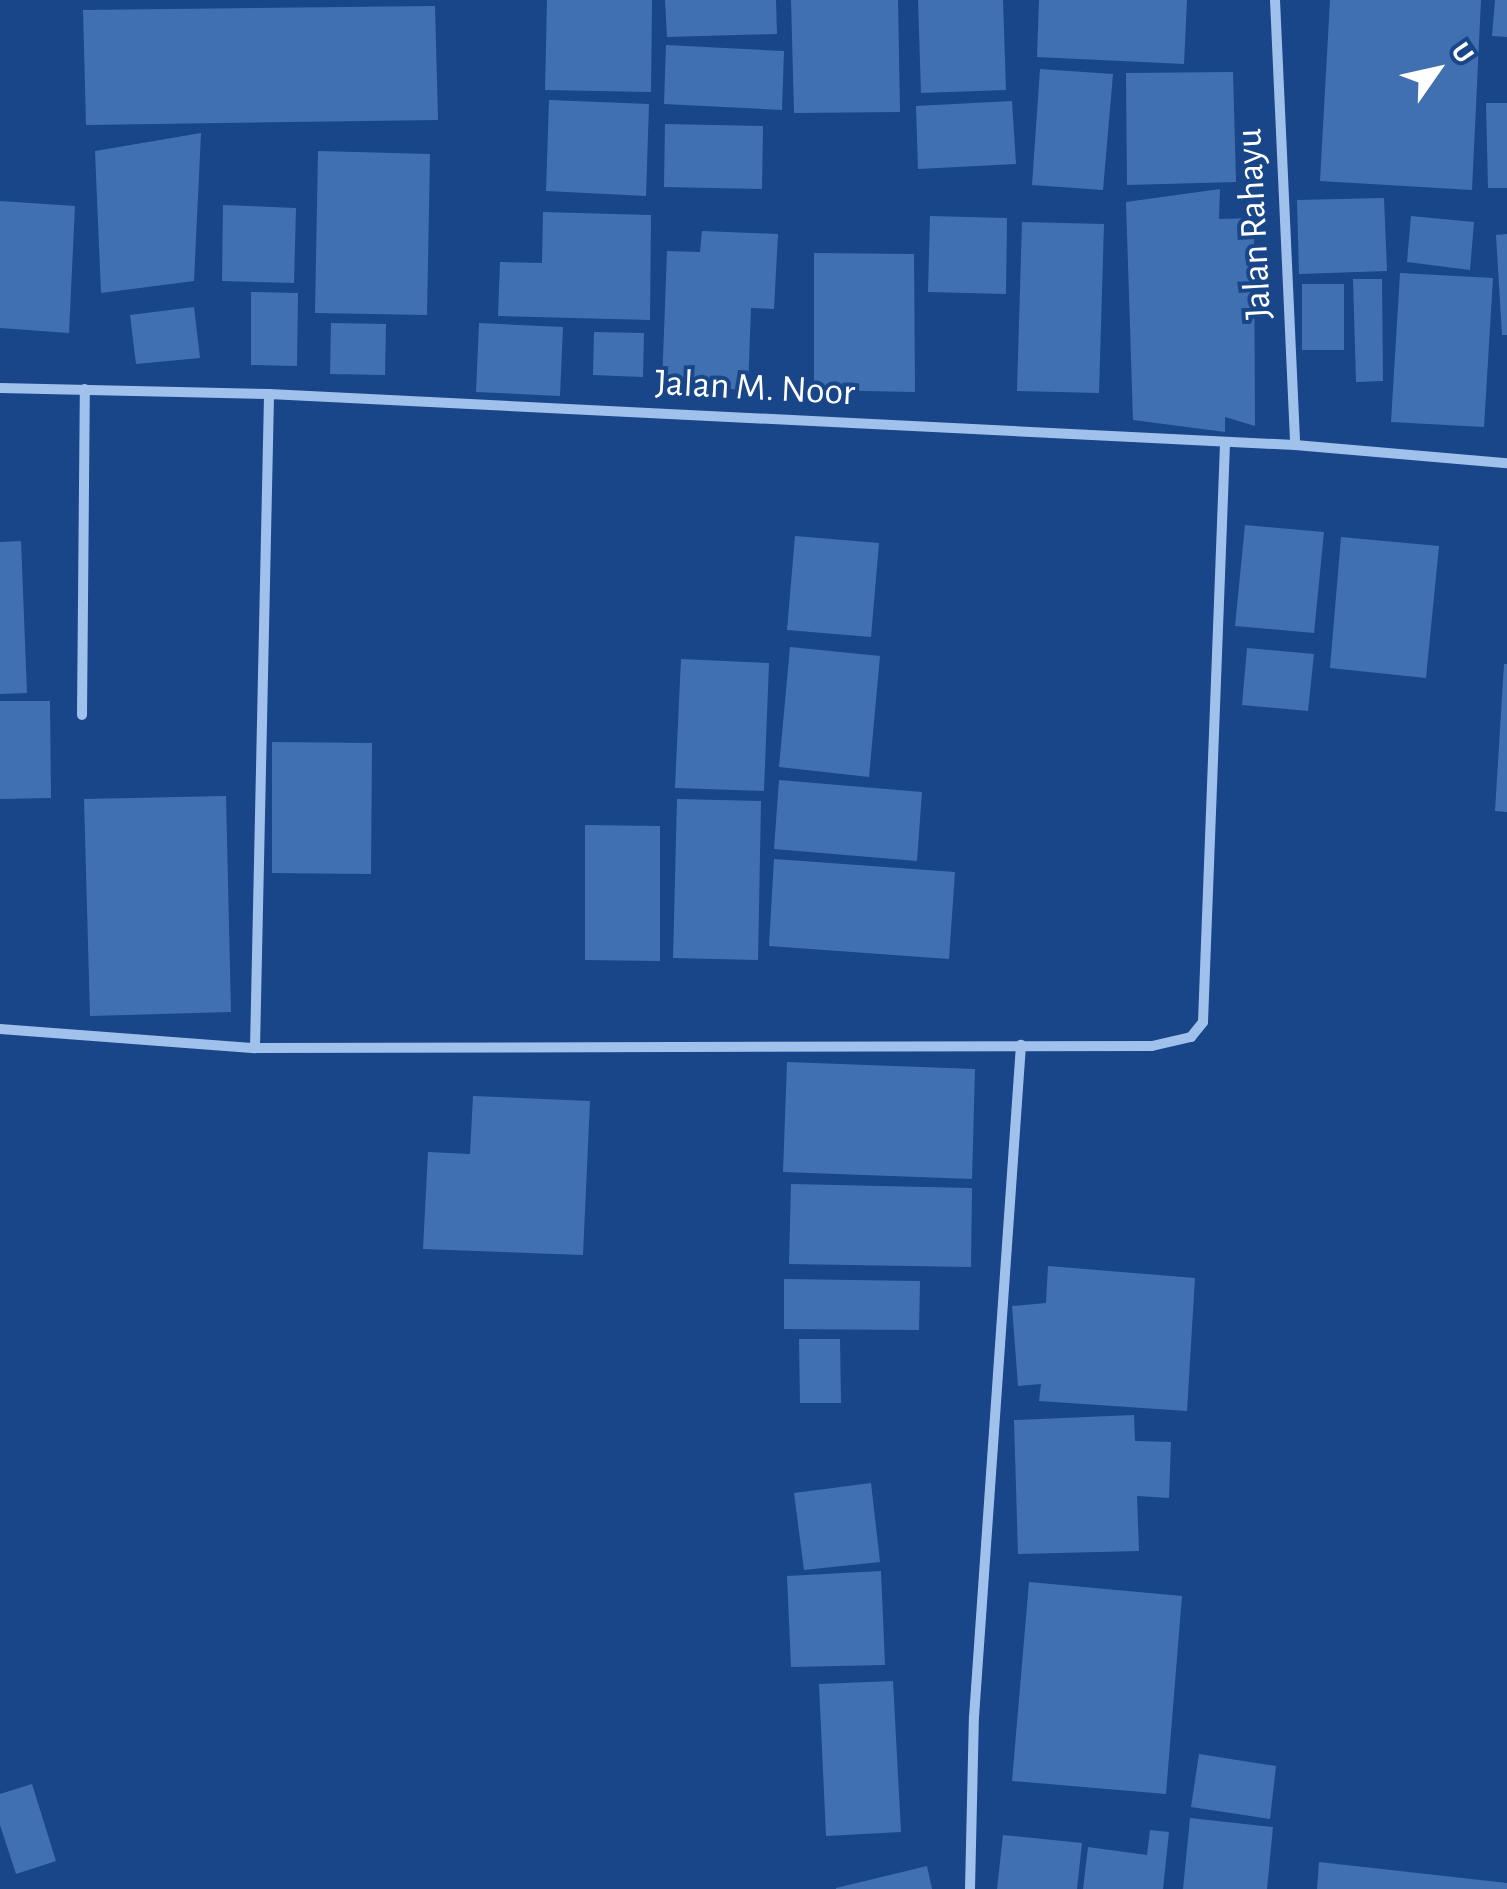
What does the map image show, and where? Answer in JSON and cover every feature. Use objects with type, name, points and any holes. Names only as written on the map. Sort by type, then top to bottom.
[{"type":"street","name":"Jalan Rahayu","points":[[1275,0],[1296,445]]},
{"type":"street","name":"Jalan M. Noor","points":[[0,388],[269,394],[1296,445],[1507,463]]},
{"type":"street","points":[[82,715],[85,390]]},
{"type":"street","points":[[255,1048],[269,394]]},
{"type":"street","points":[[0,1030],[255,1048],[1174,1044],[1203,1022],[1226,444]]},
{"type":"street","points":[[970,1889],[974,1716],[1021,1046]]},
{"type":"building","points":[[547,0],[652,0],[651,92],[545,90]]},
{"type":"building","points":[[665,0],[776,0],[777,34],[667,37]]},
{"type":"building","points":[[791,0],[898,0],[900,112],[794,113]]},
{"type":"building","points":[[918,0],[1003,0],[1006,90],[921,93]]},
{"type":"building","points":[[1039,0],[1187,0],[1184,64],[1037,57]]},
{"type":"building","points":[[1330,0],[1481,0],[1472,190],[1320,181]]},
{"type":"building","points":[[1495,0],[1507,0],[1507,37],[1492,36]]},
{"type":"building","points":[[435,6],[438,120],[86,125],[83,10]]},
{"type":"building","points":[[666,45],[784,51],[782,110],[664,104]]},
{"type":"building","points":[[1040,69],[1113,74],[1103,190],[1032,185]]},
{"type":"building","points":[[1233,72],[1236,182],[1127,185],[1126,73]]},
{"type":"building","points":[[549,100],[649,104],[646,196],[546,191]]},
{"type":"building","points":[[1012,101],[1016,164],[918,169],[916,106]]},
{"type":"building","points":[[1486,103],[1507,103],[1507,188],[1488,188]]},
{"type":"building","points":[[665,124],[763,126],[762,189],[664,187]]},
{"type":"building","points":[[201,133],[194,281],[101,293],[95,151]]},
{"type":"building","points":[[318,151],[430,154],[427,315],[315,313]]},
{"type":"building","points":[[1220,189],[1219,219],[1254,218],[1255,426],[1225,417],[1225,432],[1133,420],[1126,202]]},
{"type":"building","points":[[1384,198],[1387,271],[1299,274],[1297,200]]},
{"type":"building","points":[[0,201],[75,206],[69,333],[0,328]]},
{"type":"building","points":[[223,205],[296,208],[294,283],[222,281]]},
{"type":"building","points":[[543,212],[651,215],[650,320],[498,316],[500,262],[542,263]]},
{"type":"building","points":[[930,216],[1007,218],[1006,294],[928,292]]},
{"type":"building","points":[[1411,216],[1474,222],[1470,270],[1407,262]]},
{"type":"building","points":[[1022,222],[1104,224],[1099,393],[1017,391]]},
{"type":"building","points":[[702,231],[778,234],[774,309],[751,308],[748,390],[662,385],[667,251],[700,252]]},
{"type":"building","points":[[1507,234],[1507,335],[1502,335],[1496,235]]},
{"type":"building","points":[[814,253],[914,254],[915,392],[814,390]]},
{"type":"building","points":[[1400,273],[1493,278],[1484,427],[1391,422]]},
{"type":"building","points":[[1353,279],[1382,279],[1383,381],[1356,382]]},
{"type":"building","points":[[1302,284],[1344,284],[1344,350],[1302,350]]},
{"type":"building","points":[[251,292],[298,293],[297,366],[251,365]]},
{"type":"building","points":[[194,307],[200,358],[136,364],[130,315]]},
{"type":"building","points":[[331,323],[386,324],[385,375],[330,374]]},
{"type":"building","points":[[479,323],[563,327],[560,396],[476,392]]},
{"type":"building","points":[[594,332],[644,333],[643,377],[593,375]]},
{"type":"building","points":[[1245,525],[1324,532],[1314,633],[1235,626]]},
{"type":"building","points":[[795,536],[879,543],[871,637],[787,630]]},
{"type":"building","points":[[1341,537],[1439,546],[1426,678],[1330,668]]},
{"type":"building","points":[[21,541],[27,693],[0,694],[0,542]]},
{"type":"building","points":[[790,647],[880,656],[869,777],[779,767]]},
{"type":"building","points":[[1247,648],[1314,654],[1308,711],[1242,705]]},
{"type":"building","points":[[681,659],[769,663],[764,791],[675,788]]},
{"type":"building","points":[[1507,664],[1507,812],[1495,811]]},
{"type":"building","points":[[0,701],[50,701],[51,798],[0,799]]},
{"type":"building","points":[[272,742],[372,743],[371,874],[272,873]]},
{"type":"building","points":[[779,780],[922,792],[917,861],[774,849]]},
{"type":"building","points":[[226,796],[231,1012],[90,1016],[84,799]]},
{"type":"building","points":[[677,799],[761,801],[758,960],[673,958]]},
{"type":"building","points":[[585,825],[660,826],[660,961],[585,960]]},
{"type":"building","points":[[774,859],[955,872],[949,959],[769,946]]},
{"type":"building","points":[[787,1062],[975,1069],[972,1179],[783,1172]]},
{"type":"building","points":[[473,1096],[590,1101],[583,1255],[423,1249],[428,1152],[470,1154]]},
{"type":"building","points":[[791,1184],[972,1188],[971,1267],[789,1264]]},
{"type":"building","points":[[1048,1266],[1195,1278],[1187,1411],[1039,1401],[1041,1384],[1018,1386],[1012,1306],[1046,1303]]},
{"type":"building","points":[[784,1279],[920,1281],[919,1330],[784,1329]]},
{"type":"building","points":[[799,1339],[840,1339],[841,1403],[800,1403]]},
{"type":"building","points":[[1134,1415],[1135,1441],[1171,1442],[1169,1498],[1137,1496],[1139,1551],[1018,1554],[1014,1420]]},
{"type":"building","points":[[871,1483],[880,1562],[804,1570],[794,1493]]},
{"type":"building","points":[[881,1571],[885,1665],[791,1667],[787,1576]]},
{"type":"building","points":[[1029,1582],[1182,1596],[1166,1794],[1012,1781]]},
{"type":"building","points":[[893,1681],[901,1832],[826,1836],[819,1684]]},
{"type":"building","points":[[1199,1754],[1276,1766],[1270,1819],[1191,1807]]},
{"type":"building","points":[[32,1784],[56,1861],[16,1874],[0,1825],[0,1794]]},
{"type":"building","points":[[1190,1818],[1273,1827],[1267,1889],[1183,1889]]},
{"type":"building","points":[[1150,1830],[1169,1832],[1163,1889],[1083,1889],[1088,1847],[1147,1855]]},
{"type":"building","points":[[1003,1835],[1082,1843],[1077,1889],[997,1889]]},
{"type":"building","points":[[1319,1862],[1507,1883],[1507,1889],[1317,1889]]},
{"type":"building","points":[[927,1866],[932,1889],[836,1889],[836,1888]]}]
